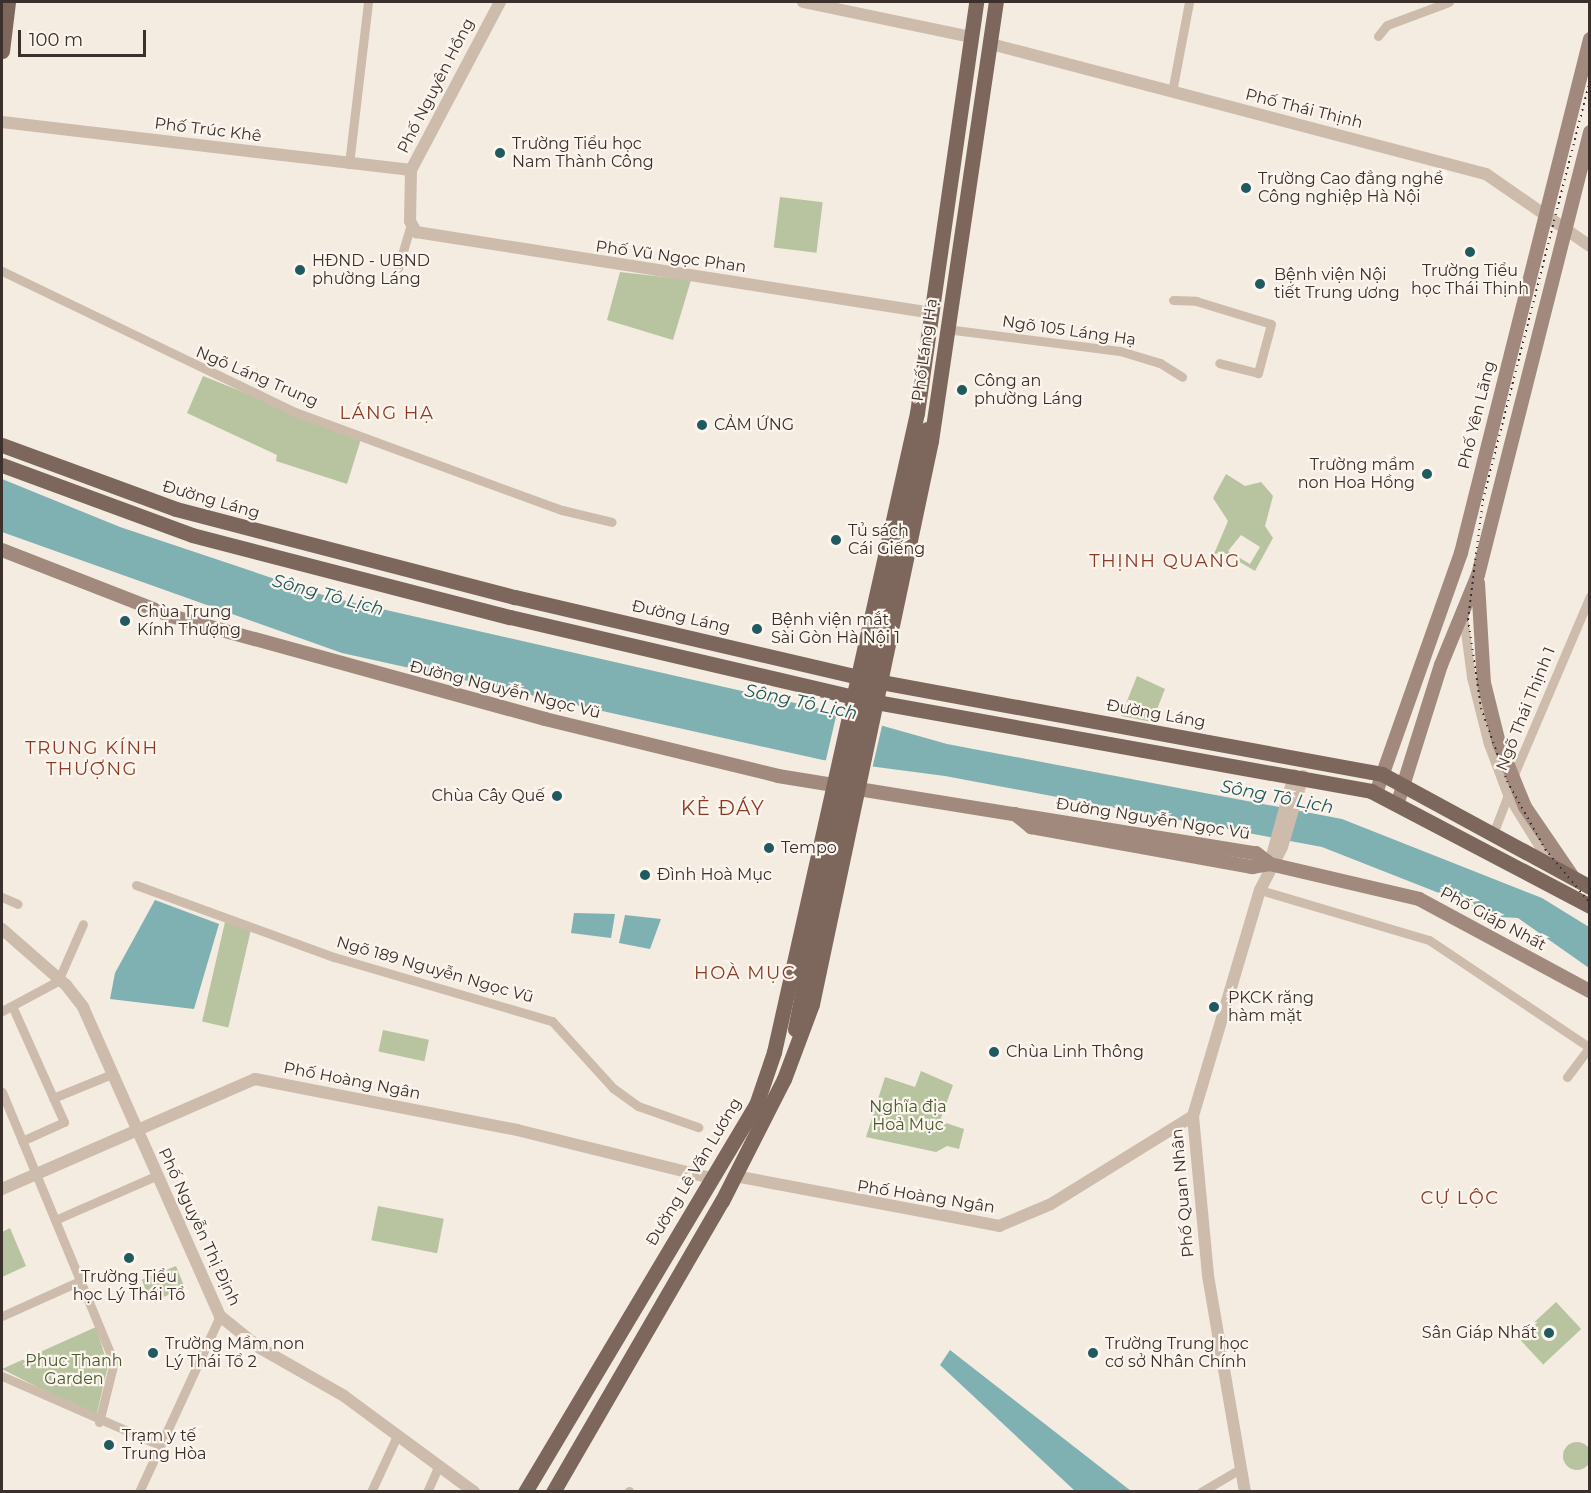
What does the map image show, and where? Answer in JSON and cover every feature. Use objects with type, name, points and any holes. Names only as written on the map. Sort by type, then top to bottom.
[{"type":"main road","points":[[2,51],[8,2]]},
{"type":"main road","name":"Phố Láng Hạ","points":[[850,696],[917,413],[976,2]]},
{"type":"main road","name":"Phố Láng Hạ","points":[[876,702],[934,415],[996,2]]},
{"type":"main road","name":"Phố Yên Lãng","points":[[1376,793],[1454,576],[1543,213],[1590,39]]},
{"type":"main road","points":[[1398,802],[1478,575],[1563,228],[1589,139]]},
{"type":"main road","points":[[947,195],[966,198]]},
{"type":"main road","points":[[917,413],[918,449]]},
{"type":"main road","points":[[792,1056],[796,1022],[918,449],[934,415]]},
{"type":"main road","name":"Đường Láng","points":[[2,445],[176,509],[410,571],[880,682],[1382,774],[1493,834],[1555,862],[1590,887]]},
{"type":"main road","points":[[2,465],[192,535],[406,590],[850,696],[1188,757],[1297,781],[1376,793],[1398,802],[1590,906]]},
{"type":"main road","points":[[1480,476],[1501,481]]},
{"type":"main road","name":"Đường Nguyễn Ngọc Vũ","points":[[2,550],[171,616],[544,719],[1014,813],[1031,827],[1252,867],[1270,864]]},
{"type":"main road","points":[[406,590],[410,571]]},
{"type":"main road","points":[[1478,575],[1484,683],[1512,779],[1555,862]]},
{"type":"main road","points":[[870,612],[892,618]]},
{"type":"main road","name":"Đường Lê Văn Lương","points":[[525,1491],[756,1105],[774,1052],[850,696]]},
{"type":"main road","name":"Đường Lê Văn Lương","points":[[553,1491],[735,1176],[792,1056],[822,966],[876,702]]},
{"type":"main road","points":[[1188,757],[1192,739]]},
{"type":"main road","points":[[819,842],[846,847]]},
{"type":"main road","name":"Phố Giáp Nhất","points":[[1270,864],[1426,902],[1590,991]]},
{"type":"main road","points":[[774,1052],[796,1022]]},
{"type":"main road","points":[[559,1433],[581,1443]]},
{"type":"street","points":[[349,164],[368,2]]},
{"type":"street","name":"Phố Nguyên Hồng","points":[[411,224],[411,170],[500,2]]},
{"type":"street","points":[[803,2],[970,37]]},
{"type":"street","points":[[1172,92],[1189,2]]},
{"type":"street","points":[[1378,36],[1387,25],[1449,2]]},
{"type":"street","name":"Phố Thái Thịnh","points":[[991,44],[1486,174],[1590,246]]},
{"type":"street","name":"Phố Trúc Khê","points":[[2,122],[411,170]]},
{"type":"street","points":[[398,268],[411,224]]},
{"type":"street","name":"Phố Vũ Ngọc Phan","points":[[411,224],[421,235],[456,241],[932,313]]},
{"type":"street","name":"Ngõ Láng Trung","points":[[2,271],[295,412],[562,510],[612,522]]},
{"type":"street","points":[[1173,300],[1212,304],[1271,324],[1258,373],[1219,363]]},
{"type":"street","name":"Ngõ 105 Láng Hạ","points":[[946,329],[1120,351],[1160,363],[1182,376]]},
{"type":"street","name":"Ngõ Thái Thịnh 1","points":[[1493,834],[1508,797],[1512,779],[1590,596]]},
{"type":"street","points":[[1463,613],[1475,698],[1508,797],[1555,862]]},
{"type":"street","name":"Phố Quan Nhân","points":[[1245,1491],[1208,1275],[1193,1116],[1260,890],[1297,781]]},
{"type":"street","name":"Ngõ 189 Nguyễn Ngọc Vũ","points":[[136,885],[334,957],[552,1021],[613,1088],[638,1106],[698,1127]]},
{"type":"street","points":[[1260,890],[1429,940],[1589,1047],[1567,1077]]},
{"type":"street","points":[[2,897],[18,904]]},
{"type":"street","points":[[2,1011],[13,1008],[58,981],[83,924]]},
{"type":"street","name":"Phố Nguyễn Thị Định","points":[[2,928],[83,1007],[220,1316],[260,1348],[344,1396],[396,1438],[474,1491]]},
{"type":"street","points":[[13,1008],[63,1122],[22,1141]]},
{"type":"street","points":[[53,1098],[111,1074]]},
{"type":"street","name":"Phố Hoàng Ngân","points":[[2,1188],[137,1132],[255,1079],[508,1128],[711,1178]]},
{"type":"street","points":[[2,1092],[35,1175],[82,1280],[114,1362],[99,1422]]},
{"type":"street","name":"Phố Hoàng Ngân","points":[[735,1176],[999,1226],[1051,1204],[1193,1116]]},
{"type":"street","points":[[55,1220],[158,1175]]},
{"type":"street","points":[[2,1316],[82,1280]]},
{"type":"street","points":[[140,1491],[159,1445],[220,1316]]},
{"type":"street","points":[[2,1376],[99,1422],[159,1445]]},
{"type":"street","points":[[371,1491],[396,1438]]},
{"type":"street","points":[[427,1491],[438,1467]]},
{"type":"street","points":[[1201,1491],[1240,1469]]},
{"type":"green space","points":[[780,197],[823,202],[816,253],[774,248]]},
{"type":"green space","points":[[620,272],[691,280],[673,340],[607,320]]},
{"type":"green space","points":[[203,376],[361,439],[347,484],[276,461],[277,455],[187,413]]},
{"type":"green space","points":[[1226,474],[1245,486],[1261,482],[1273,496],[1265,526],[1273,538],[1255,571],[1223,552],[1214,554],[1228,521],[1213,498]],"holes":[[[1241,535],[1260,547],[1250,564],[1228,551]]]},
{"type":"green space","points":[[1137,676],[1165,689],[1152,722],[1121,716]]},
{"type":"green space","points":[[225,922],[251,928],[228,1027],[202,1021]]},
{"type":"green space","points":[[383,1030],[429,1040],[424,1061],[378,1052]]},
{"type":"green space","name":"Nghĩa địa Hoả Mục","points":[[921,1071],[953,1085],[940,1121],[964,1129],[959,1149],[947,1146],[936,1152],[866,1137],[885,1077],[915,1087]]},
{"type":"green space","points":[[378,1206],[444,1219],[437,1253],[371,1240]]},
{"type":"green space","points":[[10,1228],[26,1266],[2,1277],[2,1232]]},
{"type":"green space","points":[[176,1266],[185,1288],[151,1302],[142,1280]]},
{"type":"green space","name":"Sân Giáp Nhất","points":[[1556,1302],[1581,1329],[1543,1365],[1518,1337]]},
{"type":"green space","name":"Phuc Thanh Garden","points":[[96,1327],[108,1366],[96,1417],[2,1369]]},
{"type":"green space","points":[[1577,1442],[1587,1446],[1591,1456],[1587,1466],[1577,1470],[1567,1466],[1563,1456],[1567,1446]]},
{"type":"water","points":[[2,479],[120,527],[329,597],[830,711],[947,744],[1342,819],[1542,898],[1589,927],[1589,968],[1518,918],[1500,917],[1322,847],[945,776],[823,760],[342,653],[2,532]]},
{"type":"water","points":[[155,900],[219,924],[194,1009],[110,999],[115,973]]},
{"type":"water","points":[[574,913],[615,914],[611,938],[571,933]]},
{"type":"water","points":[[625,915],[661,919],[650,949],[619,943]]},
{"type":"water","points":[[950,1350],[1131,1491],[1075,1491],[940,1365]]},
{"type":"pier","points":[[837,712],[883,723],[871,774],[825,764]]},
{"type":"railway","points":[[1590,80],[1483,499],[1468,619],[1481,708],[1507,781],[1545,849],[1590,903]]},
{"type":"place","name":"Trường Tiểu học Nam Thành Công","points":[[500,153]]},
{"type":"place","name":"Trường Cao đẳng nghề Công nghiệp Hà Nội","points":[[1246,188]]},
{"type":"place","name":"Trường Tiểu học Thái Thịnh","points":[[1470,252]]},
{"type":"place","name":"HĐND - UBND phường Láng","points":[[300,270]]},
{"type":"place","name":"Bệnh viện Nội tiết Trung ương","points":[[1260,284]]},
{"type":"place","name":"Công an phường Láng","points":[[962,390]]},
{"type":"place","name":"CẢM ỨNG","points":[[702,425]]},
{"type":"place","name":"Trường mầm non Hoa Hồng","points":[[1427,474]]},
{"type":"place","name":"Tủ sách Cái Giếng","points":[[836,540]]},
{"type":"place","name":"Chùa Trung Kính Thượng","points":[[125,621]]},
{"type":"place","name":"Bệnh viện mắt Sài Gòn Hà Nội 1","points":[[757,629]]},
{"type":"place","name":"Chùa Cây Quế","points":[[557,796]]},
{"type":"place","name":"Tempo","points":[[769,848]]},
{"type":"place","name":"Đình Hoà Mục","points":[[645,875]]},
{"type":"place","name":"PKCK răng hàm mặt","points":[[1214,1007]]},
{"type":"place","name":"Chùa Linh Thông","points":[[994,1052]]},
{"type":"place","name":"Trường Tiểu học Lý Thái Tổ","points":[[129,1258]]},
{"type":"place","name":"Sân Giáp Nhất","points":[[1549,1333]]},
{"type":"place","name":"Trường Mầm non Lý Thái Tổ 2","points":[[153,1353]]},
{"type":"place","name":"Trường Trung học cơ sở Nhân Chính","points":[[1093,1353]]},
{"type":"place","name":"Trạm y tế Trung Hòa","points":[[109,1445]]},
{"type":"district","name":"LÁNG HẠ","points":[[387,413]]},
{"type":"district","name":"THỊNH QUANG","points":[[1165,561]]},
{"type":"district","name":"TRUNG KÍNH THƯỢNG","points":[[92,759]]},
{"type":"district","name":"KẺ ĐÁY","points":[[723,808]]},
{"type":"district","name":"HOÀ MỤC","points":[[745,973]]},
{"type":"district","name":"CỰ LỘC","points":[[1460,1198]]},
{"type":"water label","name":"Sông Tô Lịch","points":[[328,595]]},
{"type":"water label","name":"Sông Tô Lịch","points":[[801,702]]},
{"type":"water label","name":"Sông Tô Lịch","points":[[1277,797]]}]
